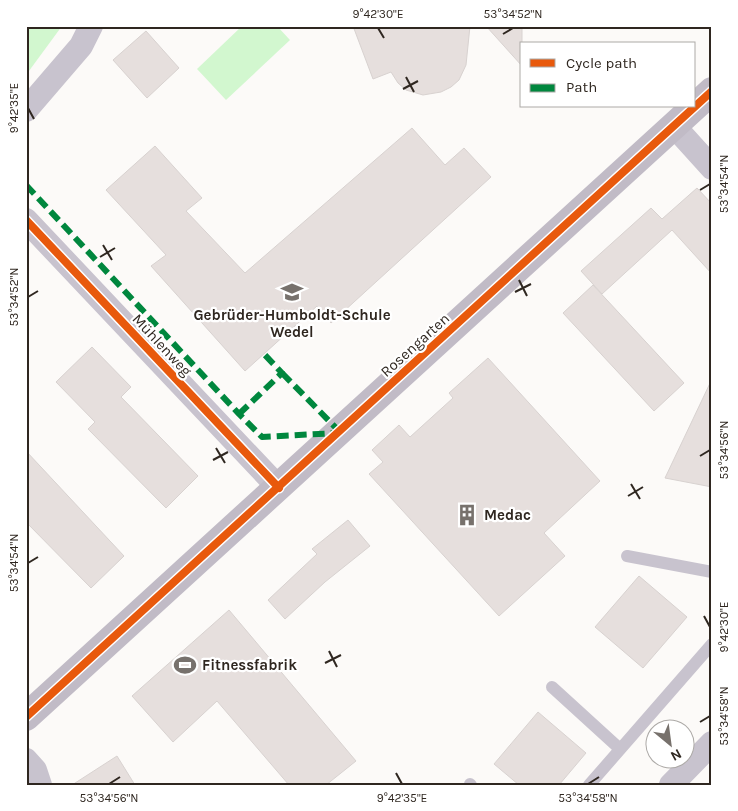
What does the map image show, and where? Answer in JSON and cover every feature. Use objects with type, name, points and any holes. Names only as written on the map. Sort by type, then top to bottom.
[{"type":"main road","name":"Rosengarten","points":[[696,106],[712,91]]},
{"type":"main road","name":"Rosengarten","points":[[26,717],[694,108]]},
{"type":"street","points":[[26,110],[81,46],[91,26]]},
{"type":"street","points":[[674,126],[712,168]]},
{"type":"street","name":"Mühlenweg","points":[[26,220],[279,488]]},
{"type":"street","points":[[671,785],[712,744]]},
{"type":"street","points":[[26,760],[35,770],[40,785]]},
{"type":"lane","points":[[627,556],[712,572]]},
{"type":"lane","points":[[589,785],[712,644]]},
{"type":"lane","points":[[552,687],[620,749]]},
{"type":"green space","points":[[26,26],[62,26],[26,75]]},
{"type":"green space","points":[[242,26],[277,26],[290,40],[226,100],[197,69]]},
{"type":"building","points":[[353,26],[470,26],[466,65],[459,80],[451,87],[441,92],[423,95],[406,90],[398,83],[391,72],[373,79]]},
{"type":"building","points":[[486,26],[522,26],[520,64]]},
{"type":"building","points":[[146,31],[179,68],[147,98],[113,60]]},
{"type":"building","points":[[412,128],[445,165],[464,148],[491,177],[331,323],[317,306],[245,371],[151,266],[166,255],[106,190],[155,146],[202,198],[186,211],[245,273]]},
{"type":"building","points":[[697,188],[712,204],[712,274],[672,230],[602,294],[581,271],[651,208],[662,219]]},
{"type":"building","points":[[593,285],[684,383],[654,411],[563,313]]},
{"type":"building","points":[[92,347],[131,387],[121,397],[198,476],[166,508],[88,429],[95,422],[56,382]]},
{"type":"building","points":[[488,358],[600,481],[544,533],[565,556],[499,616],[369,474],[383,462],[372,450],[399,425],[410,437],[453,398],[449,393]]},
{"type":"building","points":[[712,379],[712,487],[665,478]]},
{"type":"building","points":[[26,451],[124,556],[91,588],[26,522]]},
{"type":"building","points":[[348,520],[370,546],[325,582],[285,619],[268,600],[317,554],[312,549]]},
{"type":"building","points":[[639,576],[687,617],[643,668],[595,627]]},
{"type":"building","points":[[229,610],[356,761],[326,785],[289,785],[217,701],[173,742],[132,696]]},
{"type":"building","points":[[538,712],[586,753],[559,785],[519,785],[494,764]]},
{"type":"building","points":[[117,756],[135,785],[72,785]]},
{"type":"marked path","points":[[26,185],[262,437],[337,433]]},
{"type":"marked path","points":[[239,414],[282,373],[264,354]]},
{"type":"marked path","points":[[282,373],[340,432]]},
{"type":"cycle path","points":[[696,106],[712,91]]},
{"type":"cycle path","points":[[26,717],[693,108]]},
{"type":"cycle path","points":[[26,220],[279,488]]},
{"type":"place","name":"Gebrüder-Humboldt-Schule Wedel","points":[[292,292]]},
{"type":"place","name":"Medac","points":[[467,515]]},
{"type":"place","name":"Fitnessfabrik","points":[[185,665]]}]
